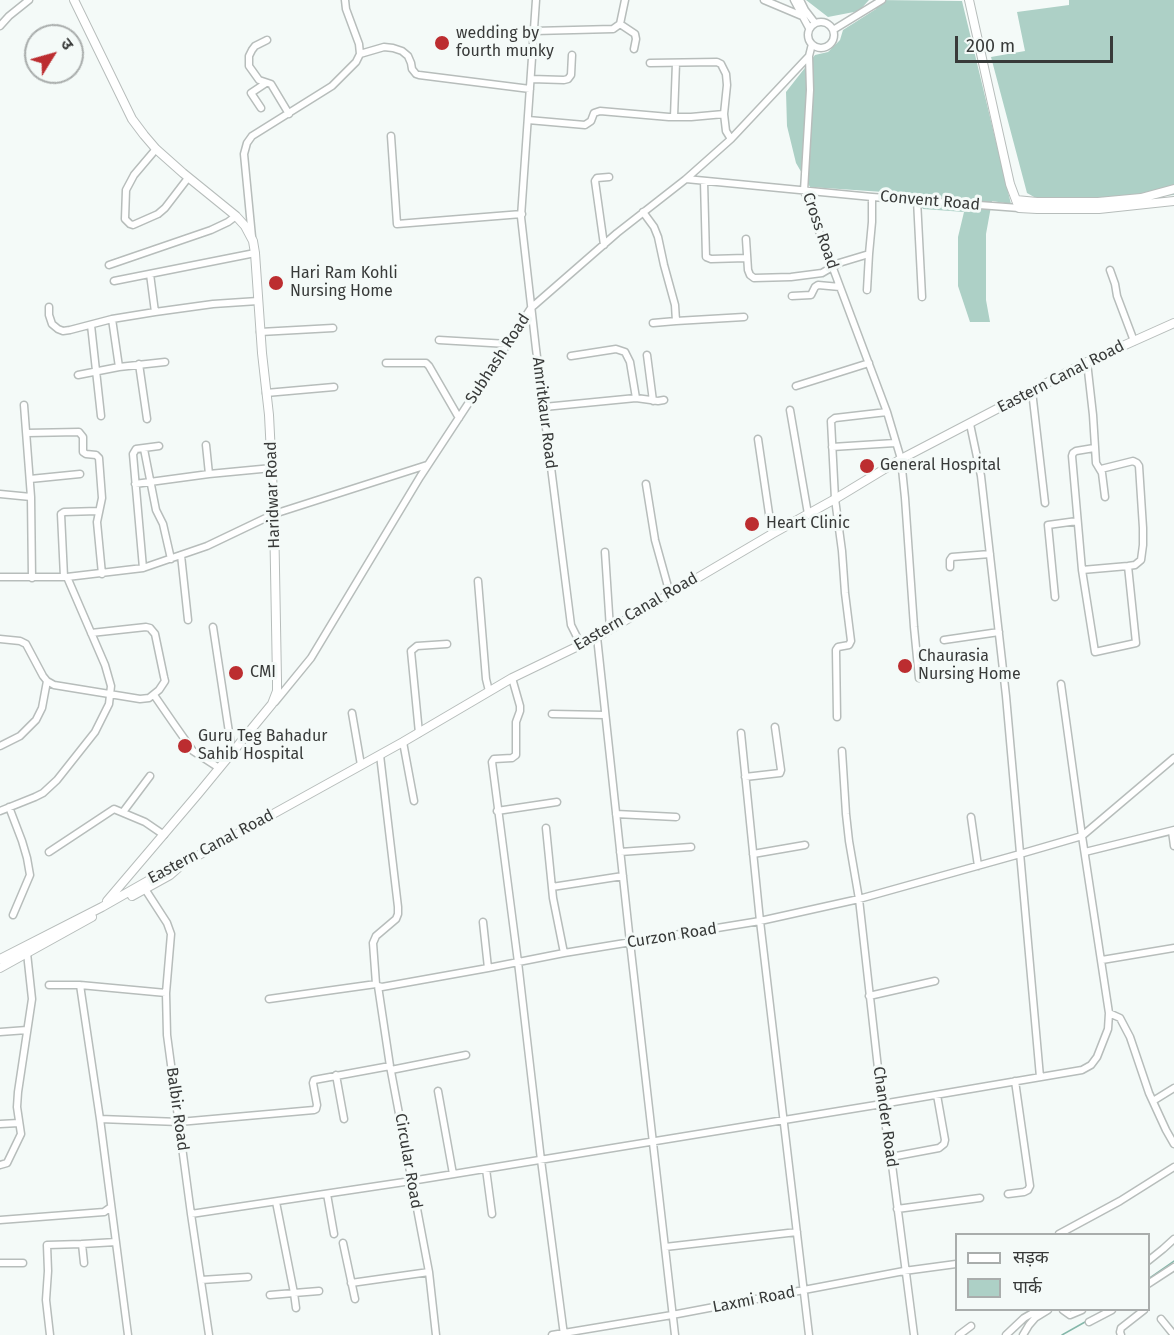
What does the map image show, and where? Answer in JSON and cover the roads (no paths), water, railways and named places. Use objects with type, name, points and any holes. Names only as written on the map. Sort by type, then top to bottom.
[{"type":"main road","name":"Haridwar Road","points":[[74,0],[132,119],[156,149],[236,216],[252,241],[255,253],[260,332],[269,415],[274,514],[277,691],[272,704]]},
{"type":"main road","points":[[969,0],[1010,184],[1018,204]]},
{"type":"main road","name":"Convent Road","points":[[1018,204],[1098,202],[1141,198],[1174,189]]},
{"type":"main road","name":"Convent Road","points":[[1018,204],[1037,209],[1099,209],[1174,201]]},
{"type":"main road","name":"Eastern Canal Road","points":[[103,909],[167,870],[181,865],[380,755],[512,678],[597,637],[901,459],[1087,362],[1174,323]]},
{"type":"main road","points":[[103,909],[272,704]]},
{"type":"main road","points":[[0,959],[26,949],[145,889],[171,875],[181,865]]},
{"type":"main road","points":[[0,968],[26,949]]},
{"type":"street","points":[[0,26],[29,0]]},
{"type":"street","points":[[252,241],[243,154],[247,142],[252,136],[332,86],[352,67],[360,54],[359,44],[345,0]]},
{"type":"street","name":"Amritkaur Road","points":[[536,0],[522,214],[531,308],[572,625],[581,645]]},
{"type":"street","points":[[534,31],[613,29],[620,24],[625,0]]},
{"type":"street","points":[[764,0],[802,16]]},
{"type":"street","points":[[784,9],[789,7],[794,0],[809,28],[819,22],[828,24],[833,30],[833,39],[828,45],[820,48],[812,44]]},
{"type":"street","points":[[800,0],[815,23]]},
{"type":"street","points":[[833,30],[882,0]]},
{"type":"street","points":[[620,24],[635,34],[634,49]]},
{"type":"street","name":"Subhash Road","points":[[272,704],[311,658],[428,465],[531,308],[617,232],[686,179],[731,139],[809,56],[812,44],[808,37],[809,28]]},
{"type":"street","points":[[267,40],[252,50],[249,56],[249,66],[259,80],[271,84],[289,114]]},
{"type":"street","points":[[360,54],[384,47],[393,48],[408,56],[414,72],[420,75],[530,89]]},
{"type":"street","points":[[531,79],[568,79],[571,75],[572,55]]},
{"type":"street","name":"Cross Road","points":[[809,56],[810,90],[804,191],[887,412],[901,459],[919,678]]},
{"type":"street","points":[[650,63],[717,62],[721,64],[726,74],[727,85],[724,114],[726,131],[731,139]]},
{"type":"street","points":[[674,117],[676,63]]},
{"type":"street","points":[[261,108],[251,93],[266,83]]},
{"type":"street","points":[[528,120],[585,125],[591,121],[594,113],[600,111],[674,117],[724,114]]},
{"type":"street","points":[[392,136],[398,224],[522,214]]},
{"type":"street","points":[[156,149],[128,184],[125,198],[127,222],[133,225],[158,214],[188,177]]},
{"type":"street","points":[[604,245],[595,181],[597,178],[609,177]]},
{"type":"street","name":"Convent Road","points":[[686,179],[917,200],[1018,204]]},
{"type":"street","points":[[704,181],[706,257],[711,259],[746,258]]},
{"type":"street","points":[[867,290],[872,196]]},
{"type":"street","points":[[917,200],[922,297]]},
{"type":"street","points":[[643,212],[658,237],[675,305],[676,321]]},
{"type":"street","points":[[109,266],[211,230],[236,216]]},
{"type":"street","points":[[746,239],[748,270],[754,278],[822,273],[839,263],[869,254]]},
{"type":"street","points":[[114,281],[255,253]]},
{"type":"street","points":[[1110,270],[1134,341]]},
{"type":"street","points":[[150,274],[155,312]]},
{"type":"street","points":[[792,296],[811,295],[818,285],[840,286]]},
{"type":"street","points":[[49,307],[52,324],[63,331],[112,319],[155,312],[258,301]]},
{"type":"street","points":[[653,323],[744,317]]},
{"type":"street","points":[[112,319],[119,367]]},
{"type":"street","points":[[91,325],[102,416]]},
{"type":"street","points":[[260,332],[333,328]]},
{"type":"street","points":[[440,340],[508,344]]},
{"type":"street","points":[[571,356],[616,349],[625,352],[630,362],[636,398]]},
{"type":"street","points":[[647,355],[653,401]]},
{"type":"street","points":[[78,375],[139,364],[165,362]]},
{"type":"street","points":[[1087,362],[1094,448],[1096,463],[1101,469],[1105,497]]},
{"type":"street","points":[[386,363],[426,363],[459,418]]},
{"type":"street","points":[[796,386],[869,363]]},
{"type":"street","points":[[139,364],[147,419]]},
{"type":"street","points":[[266,393],[334,387]]},
{"type":"street","points":[[1032,391],[1045,503]]},
{"type":"street","points":[[544,407],[636,398],[664,400]]},
{"type":"street","points":[[24,405],[31,497],[32,578]]},
{"type":"street","points":[[790,410],[808,514]]},
{"type":"street","points":[[837,717],[836,650],[838,647],[849,645],[851,641],[835,499],[831,421],[887,412]]},
{"type":"street","points":[[970,424],[981,476],[1006,696],[1040,1077]]},
{"type":"street","points":[[27,433],[81,433],[83,452],[96,455],[100,461],[102,498],[97,522],[102,574]]},
{"type":"street","points":[[758,439],[772,534]]},
{"type":"street","points":[[832,447],[895,443]]},
{"type":"street","points":[[206,445],[209,474]]},
{"type":"street","points":[[143,568],[133,451],[159,446]]},
{"type":"street","points":[[144,448],[156,510],[163,524],[171,559]]},
{"type":"street","points":[[1094,448],[1076,451],[1072,456],[1082,570],[1095,652],[1136,643],[1128,566]]},
{"type":"street","points":[[1082,570],[1128,566],[1139,563],[1141,560],[1143,545],[1139,466],[1133,461],[1101,469]]},
{"type":"street","points":[[0,577],[66,577],[143,568],[207,546],[274,514],[428,465]]},
{"type":"street","points":[[135,484],[272,468]]},
{"type":"street","points":[[30,479],[80,474]]},
{"type":"street","points":[[646,484],[655,540],[670,594]]},
{"type":"street","points":[[0,494],[31,497]]},
{"type":"street","points":[[0,811],[43,793],[65,772],[100,724],[109,704],[111,694],[105,665],[66,577],[61,514],[64,512],[98,512]]},
{"type":"street","points":[[1055,597],[1048,525],[1077,521]]},
{"type":"street","points":[[605,552],[610,629]]},
{"type":"street","points":[[950,567],[952,557],[990,554]]},
{"type":"street","points":[[181,555],[188,620]]},
{"type":"street","points":[[478,581],[489,691]]},
{"type":"street","points":[[213,627],[232,752]]},
{"type":"street","points":[[0,639],[20,641],[26,644],[40,672],[47,681],[54,685],[144,699],[154,695],[163,685],[164,677],[154,634],[150,628],[91,633]]},
{"type":"street","points":[[944,640],[999,633]]},
{"type":"street","points":[[597,637],[675,1335]]},
{"type":"street","points":[[419,732],[411,651],[417,646],[447,644]]},
{"type":"street","points":[[512,678],[520,706],[516,722],[516,755],[512,758],[494,759],[492,762],[564,1334]]},
{"type":"street","points":[[0,746],[20,736],[36,720],[42,708],[47,681]]},
{"type":"street","points":[[191,1214],[411,1181],[937,1095],[1082,1070],[1091,1065],[1097,1057],[1108,1029],[1109,1013],[1061,684]]},
{"type":"street","points":[[154,695],[194,751],[219,768]]},
{"type":"street","points":[[352,713],[361,765]]},
{"type":"street","points":[[552,714],[605,715]]},
{"type":"street","points":[[745,777],[781,771],[775,727]]},
{"type":"street","points":[[741,733],[760,921],[809,1335]]},
{"type":"street","points":[[403,742],[414,801]]},
{"type":"street","name":"Chander Road","points":[[842,751],[846,814],[859,899],[882,1104],[914,1335]]},
{"type":"street","points":[[377,985],[374,939],[392,923],[398,914],[380,755]]},
{"type":"street","name":"Curzon Road","points":[[269,999],[488,968],[564,953],[678,936],[859,899],[1082,836],[1174,758]]},
{"type":"street","points":[[123,813],[150,776]]},
{"type":"street","points":[[497,811],[557,802]]},
{"type":"street","points":[[9,807],[27,858],[30,874],[13,915]]},
{"type":"street","points":[[49,852],[114,808],[145,822],[164,835]]},
{"type":"street","points":[[616,814],[676,817]]},
{"type":"street","points":[[971,817],[978,866]]},
{"type":"street","points":[[546,828],[552,887],[564,953]]},
{"type":"street","points":[[1085,852],[1173,831],[1174,846]]},
{"type":"street","points":[[753,854],[805,845]]},
{"type":"street","points":[[620,852],[691,847]]},
{"type":"street","points":[[552,887],[623,876]]},
{"type":"street","name":"Balbir Road","points":[[145,889],[167,923],[171,934],[166,993],[169,1047],[208,1335]]},
{"type":"street","points":[[483,922],[488,968]]},
{"type":"street","points":[[1102,960],[1174,948]]},
{"type":"street","points":[[0,1165],[7,1163],[21,1134],[17,1107],[18,1092],[32,999],[26,949]]},
{"type":"street","points":[[869,996],[935,981]]},
{"type":"street","points":[[50,985],[80,985],[166,993]]},
{"type":"street","points":[[80,985],[128,1335]]},
{"type":"street","name":"Circular Road","points":[[377,985],[429,1272],[436,1335]]},
{"type":"street","points":[[1109,1013],[1120,1018],[1130,1037],[1153,1101],[1174,1143]]},
{"type":"street","points":[[0,1032],[27,1030]]},
{"type":"street","points":[[100,1119],[179,1122],[314,1110],[317,1105],[313,1081],[316,1079],[466,1055]]},
{"type":"street","points":[[336,1076],[344,1119]]},
{"type":"street","points":[[1008,1194],[1024,1192],[1030,1186],[1015,1082]]},
{"type":"street","points":[[1153,1101],[1174,1088]]},
{"type":"street","points":[[438,1091],[453,1174]]},
{"type":"street","points":[[891,1157],[939,1148],[944,1144],[937,1095]]},
{"type":"street","points":[[0,1125],[20,1123]]},
{"type":"street","points":[[1061,1233],[1120,1201],[1174,1167]]},
{"type":"street","points":[[486,1169],[492,1214]]},
{"type":"street","points":[[327,1194],[334,1234]]},
{"type":"street","points":[[897,1209],[980,1198]]},
{"type":"street","points":[[276,1202],[296,1308]]},
{"type":"street","points":[[0,1220],[104,1212],[111,1208]]},
{"type":"street","points":[[665,1247],[797,1232]]},
{"type":"street","points":[[1150,1260],[1174,1239]]},
{"type":"street","points":[[50,1335],[46,1300],[47,1245],[116,1242]]},
{"type":"street","points":[[343,1243],[355,1299]]},
{"type":"street","points":[[82,1244],[84,1263]]},
{"type":"street","points":[[0,1263],[23,1263]]},
{"type":"street","name":"Laxmi Road","points":[[552,1335],[904,1271],[955,1264]]},
{"type":"street","points":[[1150,1283],[1174,1266]]},
{"type":"street","points":[[351,1283],[429,1272]]},
{"type":"street","points":[[201,1280],[248,1277]]},
{"type":"street","points":[[270,1294],[319,1291]]},
{"type":"street","points":[[1006,1335],[1024,1318],[1036,1311]]},
{"type":"street","points":[[1023,1335],[1035,1318],[1046,1311]]},
{"type":"street","points":[[1065,1311],[1070,1315],[1080,1311]]},
{"type":"street","points":[[1089,1322],[1110,1311]]},
{"type":"street","points":[[1121,1335],[1121,1328],[1143,1311]]},
{"type":"street","points":[[1161,1319],[1174,1335]]},
{"type":"street","points":[[959,1335],[971,1326]]},
{"type":"waterway","points":[[1150,1278],[1174,1261]]},
{"type":"waterway","points":[[1062,1335],[1085,1322]]},
{"type":"place","name":"wedding by fourth munky","points":[[442,43]]},
{"type":"place","name":"Hari Ram Kohli Nursing Home","points":[[276,283]]},
{"type":"place","name":"General Hospital","points":[[867,466]]},
{"type":"place","name":"Heart Clinic","points":[[752,524]]},
{"type":"place","name":"Chaurasia Nursing Home","points":[[905,666]]},
{"type":"place","name":"CMI","points":[[236,673]]},
{"type":"place","name":"Guru Teg Bahadur Sahib Hospital","points":[[185,746]]}]
